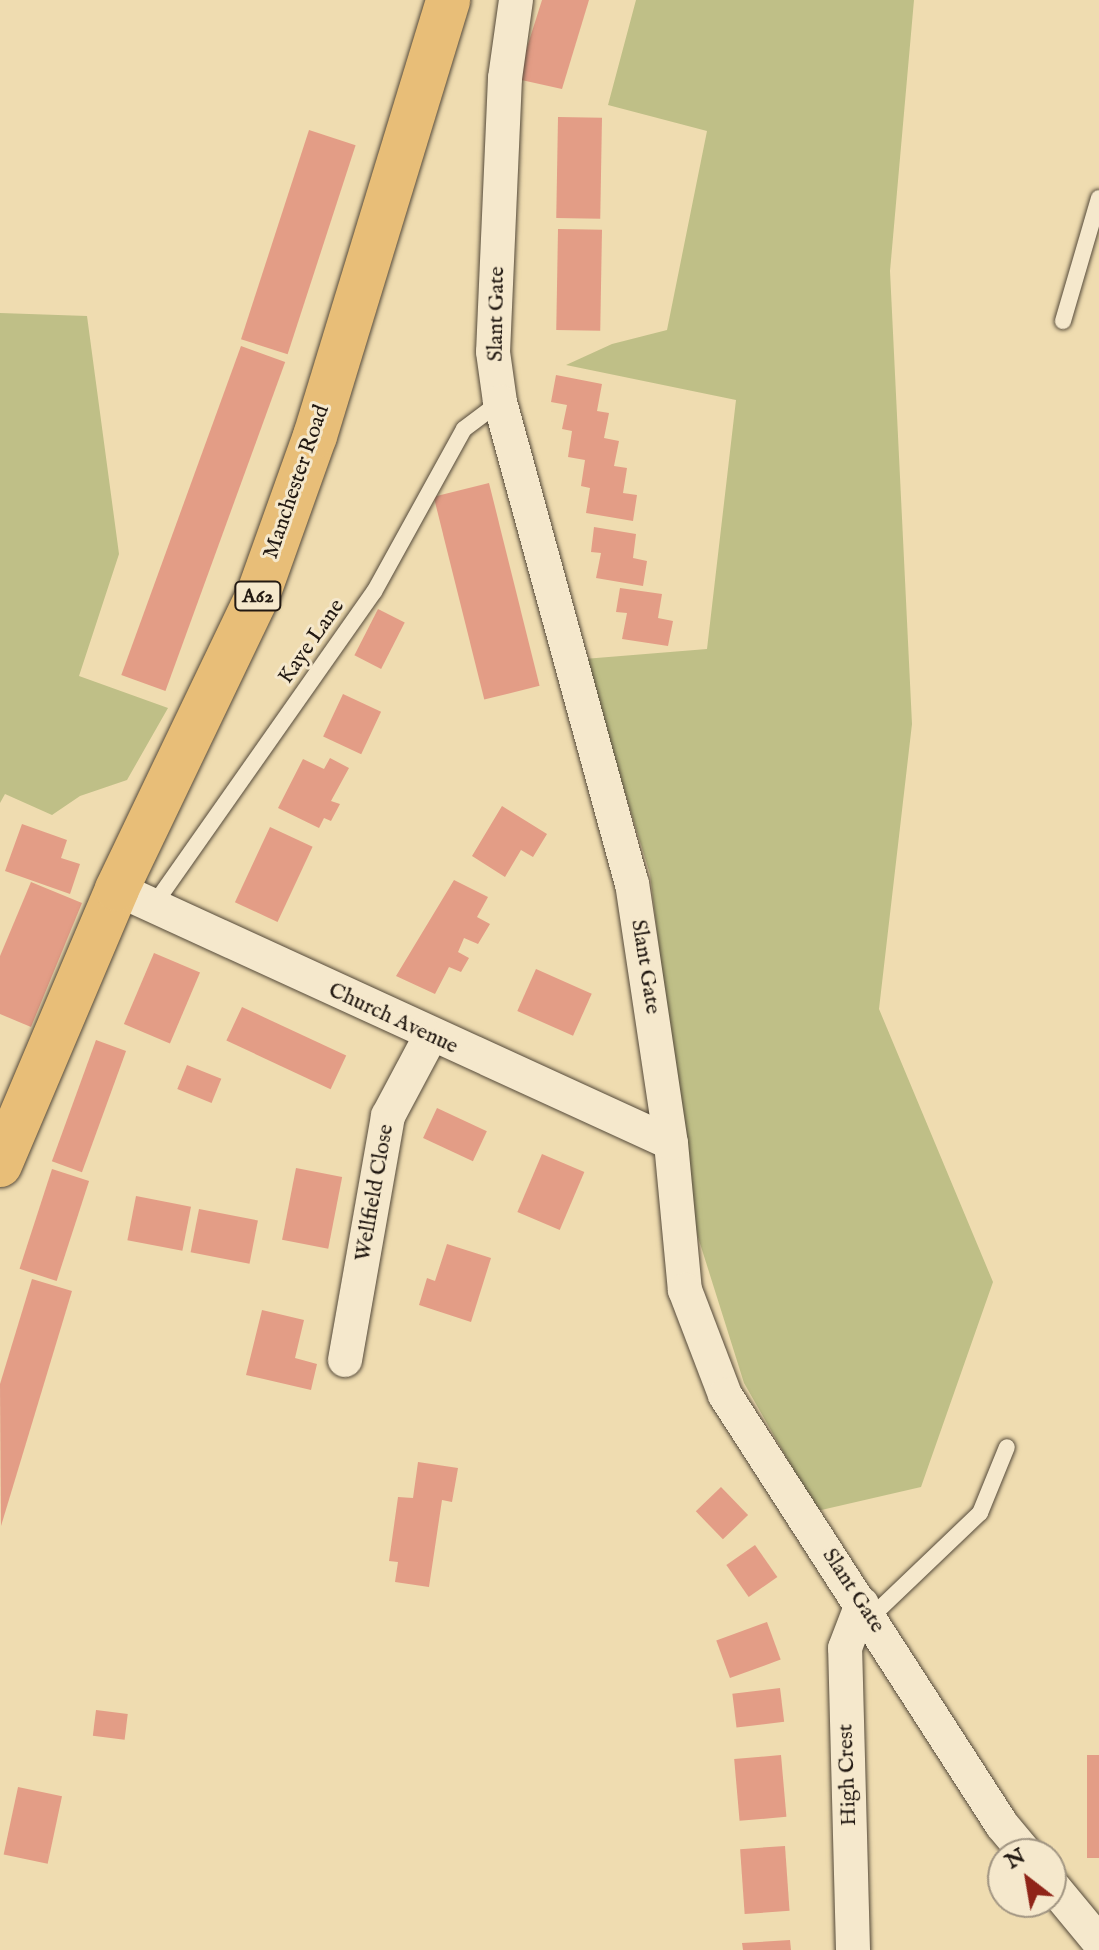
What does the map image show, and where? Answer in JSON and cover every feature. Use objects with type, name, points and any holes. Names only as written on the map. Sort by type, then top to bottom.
[{"type":"main road","name":"Manchester Road","points":[[0,1165],[13,1105],[135,898],[258,595],[315,436],[448,0]]},
{"type":"street","name":"Slant Gate","points":[[516,0],[505,78],[494,337],[500,402],[632,883],[671,1143],[685,1290],[725,1395],[1013,1838]]},
{"type":"street","name":"Church Avenue","points":[[135,898],[430,1037],[671,1143]]},
{"type":"street","name":"Wellfield Close","points":[[345,1360],[388,1116],[430,1037]]},
{"type":"street","name":"High Crest","points":[[853,1950],[845,1648],[866,1610]]},
{"type":"street","points":[[1067,1903],[1099,1942]]},
{"type":"lane","points":[[1063,321],[1099,198]]},
{"type":"lane","name":"Kaye Lane","points":[[135,898],[374,592],[464,429],[500,402]]},
{"type":"lane","points":[[866,1610],[980,1513],[1007,1447]]},
{"type":"green space","points":[[636,0],[914,0],[890,271],[912,724],[879,1009],[993,1282],[921,1487],[817,1511],[744,1383],[692,1218],[650,874],[584,659],[707,649],[736,400],[566,365],[612,344],[667,330],[707,131],[608,105]]},
{"type":"green space","points":[[0,313],[87,316],[119,554],[79,676],[168,708],[127,780],[80,796],[52,815],[5,794],[0,803]]},
{"type":"building","points":[[542,0],[589,0],[562,89],[517,79]]},
{"type":"building","points":[[558,117],[602,118],[600,219],[556,218]]},
{"type":"building","points":[[309,130],[356,145],[288,354],[241,339]]},
{"type":"building","points":[[558,229],[602,230],[600,331],[556,330]]},
{"type":"building","points":[[241,346],[285,362],[165,691],[121,675]]},
{"type":"building","points":[[556,375],[602,384],[597,411],[609,413],[604,438],[619,441],[614,466],[627,468],[623,493],[637,495],[633,521],[586,513],[590,488],[581,486],[585,460],[568,457],[572,431],[562,429],[567,405],[551,402]]},
{"type":"building","points":[[489,483],[540,686],[484,700],[434,497]]},
{"type":"building","points":[[594,527],[636,534],[633,558],[647,561],[643,586],[596,578],[601,553],[591,552]]},
{"type":"building","points":[[620,588],[662,594],[658,618],[673,621],[668,646],[622,639],[627,613],[616,612]]},
{"type":"building","points":[[378,609],[405,623],[381,669],[354,655]]},
{"type":"building","points":[[343,694],[381,712],[361,754],[323,737]]},
{"type":"building","points":[[330,758],[349,768],[331,801],[340,804],[331,821],[324,818],[319,828],[278,808],[303,759],[324,769]]},
{"type":"building","points":[[502,806],[547,834],[533,857],[521,850],[505,877],[472,856]]},
{"type":"building","points":[[22,824],[67,840],[61,858],[80,864],[70,894],[5,871]]},
{"type":"building","points":[[270,827],[313,847],[278,922],[235,902]]},
{"type":"building","points":[[454,880],[488,897],[477,917],[490,924],[478,944],[464,938],[458,952],[469,958],[461,972],[449,967],[435,994],[396,976]]},
{"type":"building","points":[[31,882],[82,903],[31,1027],[0,1014],[0,956]]},
{"type":"building","points":[[154,953],[200,973],[170,1043],[124,1024]]},
{"type":"building","points":[[536,969],[592,994],[573,1036],[517,1011]]},
{"type":"building","points":[[242,1007],[346,1056],[331,1089],[226,1041]]},
{"type":"building","points":[[96,1040],[126,1051],[82,1172],[52,1161]]},
{"type":"building","points":[[187,1065],[221,1079],[212,1103],[177,1089]]},
{"type":"building","points":[[437,1108],[487,1131],[473,1161],[423,1138]]},
{"type":"building","points":[[542,1154],[584,1172],[560,1230],[517,1212]]},
{"type":"building","points":[[296,1168],[342,1177],[328,1249],[282,1240]]},
{"type":"building","points":[[52,1169],[89,1181],[57,1281],[20,1269]]},
{"type":"building","points":[[136,1196],[191,1207],[182,1251],[127,1240]]},
{"type":"building","points":[[199,1209],[258,1220],[250,1264],[191,1252]]},
{"type":"building","points":[[447,1244],[491,1258],[471,1322],[419,1305],[427,1278],[435,1281]]},
{"type":"building","points":[[32,1279],[72,1291],[1,1526],[0,1384]]},
{"type":"building","points":[[262,1310],[304,1320],[295,1358],[317,1364],[311,1390],[246,1375]]},
{"type":"building","points":[[418,1462],[458,1468],[452,1502],[442,1500],[429,1587],[395,1582],[398,1562],[389,1561],[398,1497],[413,1498]]},
{"type":"building","points":[[721,1487],[748,1515],[723,1539],[696,1511]]},
{"type":"building","points":[[755,1545],[777,1577],[749,1597],[726,1565]]},
{"type":"building","points":[[767,1622],[781,1660],[730,1678],[716,1640]]},
{"type":"building","points":[[780,1688],[784,1722],[737,1728],[732,1694]]},
{"type":"building","points":[[96,1710],[128,1714],[125,1740],[93,1736]]},
{"type":"building","points":[[781,1755],[786,1817],[740,1821],[734,1759]]},
{"type":"building","points":[[1087,1755],[1099,1755],[1099,1858],[1087,1858]]},
{"type":"building","points":[[18,1787],[62,1796],[48,1864],[4,1854]]},
{"type":"building","points":[[785,1846],[790,1911],[745,1914],[740,1849]]},
{"type":"building","points":[[790,1940],[791,1950],[743,1950],[742,1943]]}]
